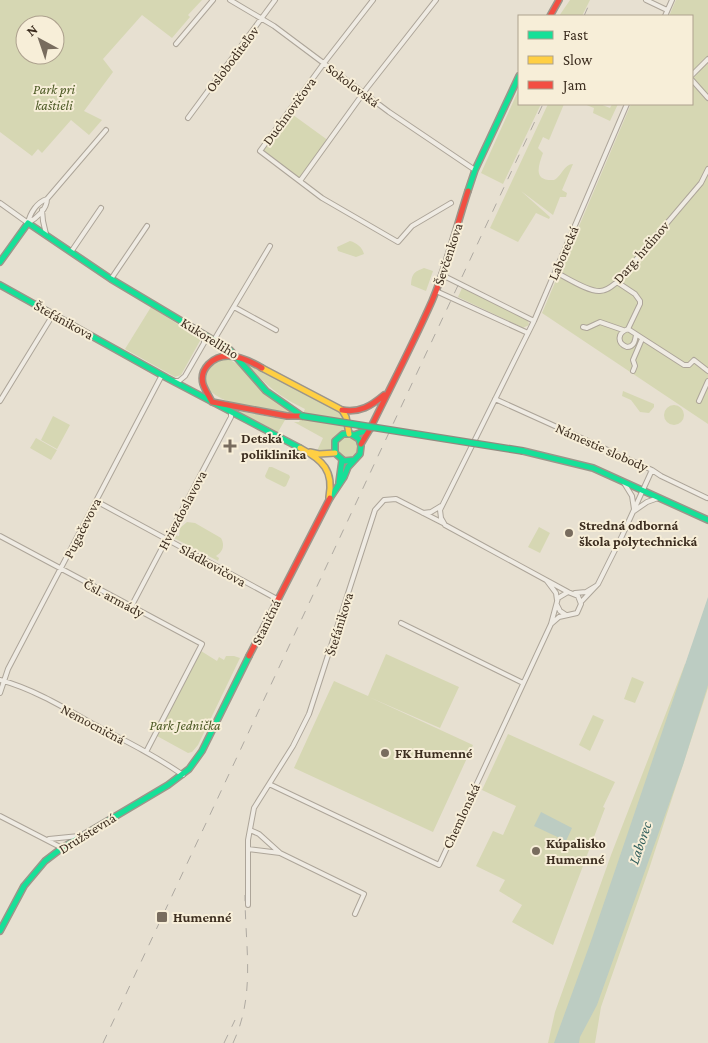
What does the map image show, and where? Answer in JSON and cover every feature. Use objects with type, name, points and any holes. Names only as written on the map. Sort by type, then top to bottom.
[{"type":"main road","points":[[551,15],[559,0]]},
{"type":"main road","points":[[551,15],[563,0]]},
{"type":"main road","name":"Ševčenkova","points":[[361,444],[436,291],[475,170],[518,78]]},
{"type":"main road","points":[[1,260],[28,223]]},
{"type":"main road","name":"Kukorelliho","points":[[28,223],[111,279],[230,350],[236,357],[247,360],[342,410]]},
{"type":"main road","name":"Štefánikova","points":[[2,287],[212,402],[308,452]]},
{"type":"main road","points":[[302,416],[266,391],[236,357],[223,356],[217,358],[204,370],[202,380],[205,391],[212,402],[287,416],[302,416],[523,452],[581,464],[708,520]]},
{"type":"main road","points":[[342,410],[360,411],[370,407],[387,393]]},
{"type":"main road","points":[[342,410],[352,434],[361,444],[360,454],[354,460],[342,460],[335,453],[334,445],[336,439],[343,434],[352,434],[360,434],[370,429]]},
{"type":"main road","points":[[308,452],[319,454],[335,453]]},
{"type":"main road","points":[[308,452],[324,464],[330,472],[331,486],[328,501]]},
{"type":"main road","points":[[338,487],[342,460]]},
{"type":"main road","name":"Staničná","points":[[196,759],[218,721],[277,599],[328,501],[354,460]]},
{"type":"main road","name":"Družstevná","points":[[0,931],[28,880],[45,861],[81,836],[158,792],[183,775],[196,759]]},
{"type":"street","points":[[176,44],[213,0]]},
{"type":"street","name":"Sokolovská","points":[[230,0],[274,26],[363,93],[475,170]]},
{"type":"street","name":"Osloboditeľov","points":[[188,118],[275,0]]},
{"type":"street","name":"Duchnovičova","points":[[300,181],[260,151],[373,0]]},
{"type":"street","points":[[300,181],[363,93],[436,0]]},
{"type":"street","points":[[646,0],[667,10]]},
{"type":"street","points":[[665,15],[672,0]]},
{"type":"street","points":[[693,74],[708,59]]},
{"type":"street","points":[[693,81],[708,98]]},
{"type":"street","name":"Laborecká","points":[[494,399],[534,321],[627,105]]},
{"type":"street","points":[[28,223],[30,215],[41,201],[47,199],[106,130]]},
{"type":"street","name":"Darg. hrdinov","points":[[555,272],[593,290],[608,289],[617,282],[700,183],[708,169]]},
{"type":"street","name":"Ševčenkova","points":[[300,181],[322,198],[398,242],[412,226],[451,202]]},
{"type":"street","points":[[28,223],[35,219],[47,204],[47,199]]},
{"type":"street","points":[[0,203],[28,223]]},
{"type":"street","points":[[71,253],[101,208]]},
{"type":"street","points":[[42,210],[42,221],[46,234]]},
{"type":"street","points":[[111,279],[147,226]]},
{"type":"street","points":[[214,340],[270,246]]},
{"type":"street","points":[[442,275],[534,321]]},
{"type":"street","points":[[617,282],[634,294],[640,301],[626,330],[619,336],[622,346],[627,347],[634,343],[636,335]]},
{"type":"street","points":[[436,291],[528,333]]},
{"type":"street","points":[[234,307],[276,330]]},
{"type":"street","points":[[0,401],[51,318],[50,313]]},
{"type":"street","points":[[583,327],[587,328],[600,322],[626,330],[684,365],[689,365],[694,360],[708,371]]},
{"type":"street","points":[[174,381],[182,379],[184,376],[204,342],[204,334]]},
{"type":"street","points":[[633,371],[635,366],[633,360],[642,339]]},
{"type":"street","name":"Pugačevova","points":[[0,693],[2,681],[162,375]]},
{"type":"street","points":[[699,401],[708,381]]},
{"type":"street","points":[[702,395],[708,398]]},
{"type":"street","points":[[443,523],[440,516],[441,506],[494,399]]},
{"type":"street","name":"Námestie slobody","points":[[494,399],[652,470],[708,498]]},
{"type":"street","name":"Hviezdoslavova","points":[[131,607],[231,417],[231,412]]},
{"type":"street","points":[[551,624],[559,617],[577,613],[581,602],[598,584],[652,470]]},
{"type":"street","points":[[623,481],[632,496],[634,511]]},
{"type":"street","points":[[634,511],[647,502],[659,498]]},
{"type":"street","name":"Štefánikova","points":[[269,784],[293,746],[309,714],[375,510],[384,500],[392,499],[423,513],[568,592]]},
{"type":"street","name":"Sládkovičova","points":[[96,501],[277,599]]},
{"type":"street","points":[[423,513],[431,512],[441,506]]},
{"type":"street","name":"Čsl. armády","points":[[0,536],[202,644],[146,752]]},
{"type":"street","points":[[545,579],[556,593],[560,611],[566,615]]},
{"type":"street","points":[[557,603],[561,595],[568,592],[586,592],[598,584]]},
{"type":"street","points":[[575,593],[581,602]]},
{"type":"street","name":"Chemlonská","points":[[269,784],[439,865],[551,624],[557,603]]},
{"type":"street","points":[[401,623],[523,683]]},
{"type":"street","name":"Nemocničná","points":[[2,681],[12,683],[75,713],[146,752],[183,775]]},
{"type":"street","points":[[248,905],[250,830],[254,808],[269,784]]},
{"type":"street","points":[[0,816],[62,848]]},
{"type":"street","points":[[250,830],[259,834],[280,853],[364,894],[355,914]]},
{"type":"street","points":[[43,839],[81,836]]},
{"type":"street","points":[[248,849],[280,853]]},
{"type":"green space","name":"Park pri kaštieli","points":[[0,0],[202,0],[188,15],[190,17],[172,38],[142,15],[103,59],[113,72],[84,111],[102,120],[89,135],[71,120],[42,153],[38,149],[32,156],[0,132]]},
{"type":"green space","points":[[570,0],[590,0],[582,15],[560,15]]},
{"type":"green space","points":[[676,0],[708,0],[708,424],[542,313],[631,105],[693,105],[693,15],[669,15]]},
{"type":"green space","points":[[518,91],[518,105],[541,105],[503,184],[481,173]]},
{"type":"green space","points":[[548,105],[564,105],[549,140],[543,137],[538,148],[543,153],[539,168],[540,176],[547,180],[554,180],[567,166],[573,164],[562,190],[567,193],[566,197],[560,197],[553,215],[521,191],[550,217],[549,219],[536,213],[518,242],[490,228]]},
{"type":"green space","points":[[586,105],[602,105],[610,108],[612,105],[618,105],[610,121],[593,113],[594,108]]},
{"type":"green space","points":[[289,112],[329,141],[300,181],[260,151]]},
{"type":"green space","points":[[350,241],[359,246],[364,254],[356,257],[338,251],[337,247]]},
{"type":"green space","points":[[424,268],[433,271],[426,291],[411,285],[414,274]]},
{"type":"green space","points":[[462,288],[528,320],[529,325],[523,328],[458,297]]},
{"type":"green space","points":[[151,307],[201,339],[181,375],[175,377],[125,349]]},
{"type":"green space","points":[[222,360],[230,360],[237,364],[273,400],[294,414],[240,405],[214,394],[206,385],[205,375],[212,365]]},
{"type":"green space","points":[[248,363],[341,412],[346,431],[342,432],[333,450],[317,451],[323,438],[294,422],[299,422],[305,409],[273,390],[254,372]]},
{"type":"green space","points":[[623,391],[654,404],[654,407],[649,413],[640,412],[631,400],[622,396]]},
{"type":"green space","points":[[674,405],[681,408],[684,415],[681,422],[674,425],[667,422],[664,415],[667,408]]},
{"type":"green space","points":[[238,411],[285,420],[278,432]]},
{"type":"green space","points":[[53,416],[70,425],[57,449],[41,440]]},
{"type":"green space","points":[[348,436],[358,443],[359,447],[352,457],[348,458],[338,451],[337,447],[344,437]]},
{"type":"green space","points":[[36,438],[57,450],[51,460],[30,448]]},
{"type":"green space","points":[[269,467],[289,475],[286,486],[284,487],[266,478]]},
{"type":"green space","points":[[187,522],[195,523],[221,538],[223,546],[216,556],[219,558],[218,561],[174,538],[175,535],[179,536],[180,528]]},
{"type":"green space","points":[[539,527],[550,533],[540,553],[528,547]]},
{"type":"green space","name":"Park Jednička","points":[[201,651],[217,661],[219,657],[224,660],[226,656],[240,658],[198,745],[192,752],[188,753],[157,736]]},
{"type":"green space","name":"FK Humenné","points":[[386,654],[459,687],[440,728],[369,697],[473,745],[433,832],[294,768],[334,681],[368,696]]},
{"type":"green space","points":[[685,664],[708,670],[708,688],[649,869],[601,1007],[595,1043],[548,1043],[555,1012],[611,855]]},
{"type":"green space","points":[[632,677],[644,682],[635,703],[624,699]]},
{"type":"green space","points":[[593,715],[604,720],[590,751],[579,745]]},
{"type":"green space","name":"Kúpalisko Humenné","points":[[508,734],[615,782],[603,807],[605,808],[553,945],[512,922],[522,905],[499,891],[505,880],[476,866],[493,831],[503,835],[516,806],[482,790]]},
{"type":"water","name":"Laborec","points":[[708,597],[708,685],[683,765],[597,1005],[580,1037],[579,1043],[554,1043],[591,941]]},
{"type":"water","points":[[541,812],[572,828],[566,841],[534,826]]},
{"type":"railway","points":[[584,15],[591,0]]},
{"type":"railway","points":[[103,1043],[543,105]]},
{"type":"railway","points":[[233,1043],[245,1007],[247,988],[245,895]]},
{"type":"railway","points":[[224,1043],[235,1020]]},
{"type":"traffic: fast","points":[[468,191],[475,170],[518,78]]},
{"type":"traffic: fast","points":[[0,262],[28,223],[111,279],[230,350],[266,391],[302,416]]},
{"type":"traffic: fast","points":[[0,285],[167,378],[300,448]]},
{"type":"traffic: fast","points":[[302,416],[523,451]]},
{"type":"traffic: fast","points":[[354,435],[370,429]]},
{"type":"traffic: fast","points":[[330,498],[344,477],[348,467],[360,454],[361,446],[359,439],[351,434],[343,434],[335,441],[335,453],[344,461],[354,460]]},
{"type":"traffic: fast","points":[[523,451],[593,468],[708,520]]},
{"type":"traffic: fast","points":[[339,482],[342,460]]},
{"type":"traffic: fast","points":[[0,931],[24,886],[45,861],[62,848],[168,785],[189,769],[202,751],[249,656]]},
{"type":"traffic: slow","points":[[262,368],[342,410],[346,417],[349,434]]},
{"type":"traffic: slow","points":[[300,448],[315,457],[325,467],[330,480],[329,497]]},
{"type":"traffic: slow","points":[[310,452],[319,454],[335,453]]},
{"type":"traffic: jam","points":[[551,15],[559,0]]},
{"type":"traffic: jam","points":[[361,444],[410,349],[432,301],[447,261],[468,191]]},
{"type":"traffic: jam","points":[[262,368],[241,358],[232,356],[217,358],[208,364],[205,369],[202,378],[203,384],[212,402],[287,416],[302,416]]},
{"type":"traffic: jam","points":[[342,410],[348,411],[365,408],[384,395]]},
{"type":"traffic: jam","points":[[249,656],[330,498]]},
{"type":"place","name":"Detská poliklinika","points":[[230,446]]},
{"type":"place","name":"Stredná odborná škola polytechnická","points":[[569,533]]},
{"type":"place","name":"FK Humenné","points":[[385,753]]},
{"type":"place","name":"Kúpalisko Humenné","points":[[536,851]]},
{"type":"place","name":"Humenné","points":[[162,917]]}]
